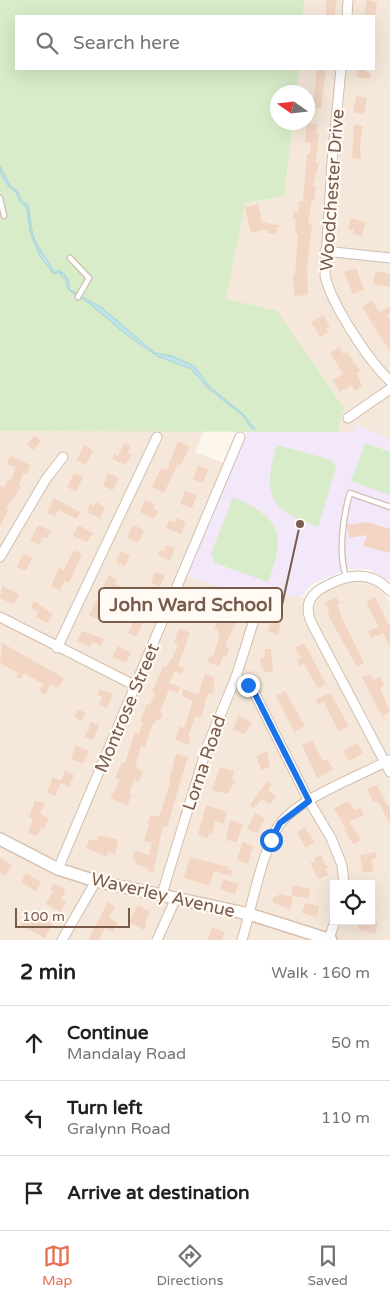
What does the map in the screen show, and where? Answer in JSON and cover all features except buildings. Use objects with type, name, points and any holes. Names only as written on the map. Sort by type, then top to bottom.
[{"type":"street","points":[[346,15],[348,0]]},
{"type":"street","name":"Woodchester Drive","points":[[341,70],[325,251],[325,276],[335,303],[376,366],[390,381]]},
{"type":"street","points":[[325,251],[390,258]]},
{"type":"street","points":[[348,418],[390,389]]},
{"type":"street","points":[[57,648],[157,437]]},
{"type":"street","name":"Montrose Street","points":[[58,869],[240,437]]},
{"type":"street","points":[[0,557],[46,479],[63,457]]},
{"type":"street","points":[[390,591],[370,577],[346,577],[313,594],[307,606],[312,622],[387,761],[390,772]]},
{"type":"street","name":"Lorna Road","points":[[162,894],[207,746],[236,677],[259,604]]},
{"type":"street","points":[[0,617],[57,648],[136,686]]},
{"type":"street","points":[[236,677],[254,692],[309,801],[332,838],[342,865],[344,880]]},
{"type":"street","points":[[242,940],[271,840],[285,819],[309,801],[387,761]]},
{"type":"street","name":"Waverley Avenue","points":[[0,839],[58,869],[96,881],[249,914],[330,940]]},
{"type":"street","points":[[62,940],[96,881]]},
{"type":"street","points":[[157,940],[176,898]]},
{"type":"street","points":[[330,940],[334,925]]},
{"type":"lane","points":[[0,198],[4,216]]},
{"type":"lane","points":[[70,258],[89,278],[79,295]]},
{"type":"lane","points":[[346,577],[343,567],[345,515],[350,493],[390,507]]},
{"type":"shaded area","points":[[304,0],[390,0],[390,374],[333,307],[378,374],[390,386],[390,440],[356,424],[353,432],[338,432],[344,408],[226,299],[245,203],[284,196],[292,130],[315,130],[315,85],[298,85],[299,70],[375,70],[375,15],[303,15]]},
{"type":"shaded area","points":[[355,424],[390,440],[390,581],[369,569],[347,569],[315,583],[309,587],[302,597],[296,597],[219,587],[187,576],[248,431],[353,432]]},
{"type":"shaded area","points":[[0,431],[204,431],[195,452],[226,464],[61,853],[54,860],[0,834]]},
{"type":"shaded area","points":[[187,576],[230,589],[314,599],[333,585],[360,579],[377,586],[390,602],[390,940],[340,940],[264,915],[175,892],[73,869],[68,866],[67,858]]},
{"type":"shaded area","points":[[0,843],[81,884],[232,915],[319,940],[0,940]]},
{"type":"green space","points":[[0,0],[304,0],[303,15],[15,15],[15,70],[299,70],[298,85],[270,85],[270,130],[292,130],[284,196],[245,203],[226,299],[277,311],[344,408],[338,432],[0,431]]},
{"type":"green space","points":[[365,443],[390,452],[390,495],[351,481]]},
{"type":"green space","points":[[277,445],[332,460],[336,468],[318,527],[288,514],[273,498],[270,488],[270,476]]},
{"type":"green space","points":[[233,497],[262,513],[276,530],[278,540],[277,552],[268,582],[215,563],[211,554]]},
{"type":"water","points":[[0,166],[11,187],[17,190],[22,201],[28,205],[32,232],[37,245],[54,273],[59,270],[61,272],[56,274],[53,273],[40,256],[30,232],[27,208],[19,200],[16,192],[10,188],[1,174]]},
{"type":"water","points":[[61,272],[66,276],[69,289],[102,308],[155,353],[172,356],[194,366],[210,387],[243,414],[255,429],[251,428],[242,415],[209,389],[191,369],[157,356],[123,332],[90,304],[70,291],[66,286],[66,279],[61,276]]},
{"type":"place","name":"John Ward School","points":[[300,524]]},
{"type":"route","points":[[248,685],[254,692],[309,801],[289,814],[280,823],[271,840]]}]
